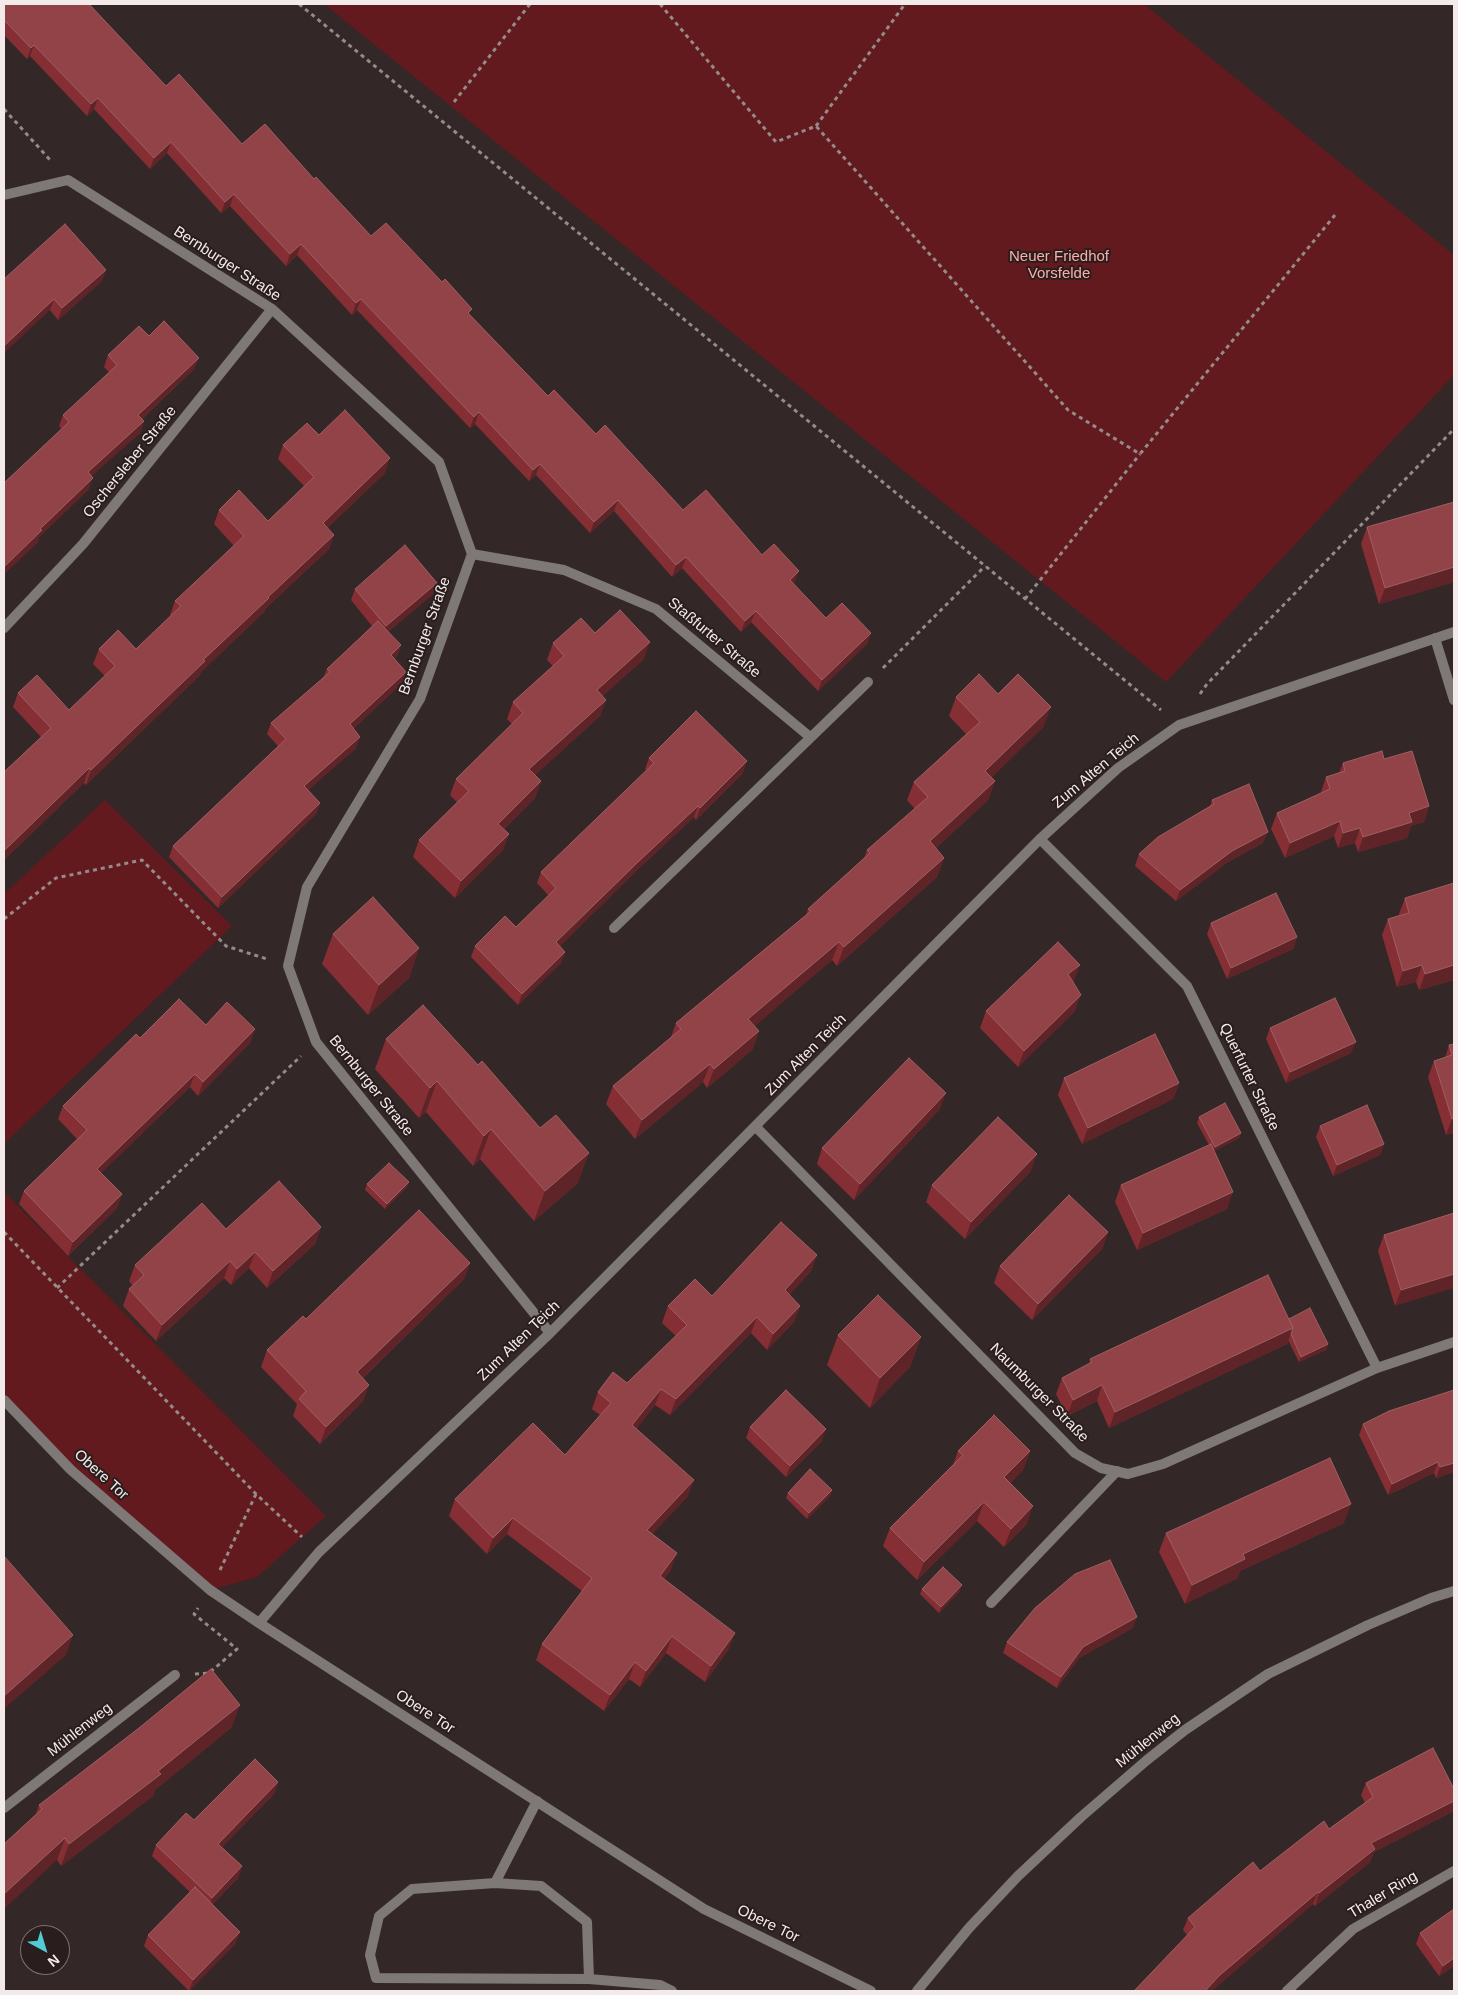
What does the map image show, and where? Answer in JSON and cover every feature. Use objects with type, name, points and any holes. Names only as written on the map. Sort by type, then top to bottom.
[{"type":"street","points":[[4,195],[68,180]]},
{"type":"street","name":"Bernburger Straße","points":[[68,180],[272,309],[439,462],[472,554],[420,699],[307,887],[288,966],[316,1042],[550,1333]]},
{"type":"street","name":"Oschersleber Straße","points":[[4,628],[83,544],[272,309]]},
{"type":"street","name":"Staßfurter Straße","points":[[472,554],[564,570],[656,609],[810,737]]},
{"type":"street","name":"Zum Alten Teich","points":[[259,1623],[319,1552],[550,1333],[756,1128],[1040,839],[1118,768],[1179,725],[1454,632]]},
{"type":"street","points":[[1435,638],[1454,700]]},
{"type":"street","points":[[614,928],[868,682]]},
{"type":"street","name":"Querfurter Straße","points":[[1040,839],[1187,986],[1377,1368]]},
{"type":"street","name":"Naumburger Straße","points":[[756,1128],[1076,1453],[1101,1468],[1128,1474],[1163,1464],[1377,1368],[1454,1342]]},
{"type":"street","name":"Obere Tor","points":[[4,1400],[71,1470],[210,1590],[704,1909],[871,1991]]},
{"type":"street","points":[[991,1603],[1117,1471]]},
{"type":"street","name":"Mühlenweg","points":[[917,1991],[969,1928],[1018,1876],[1125,1779],[1186,1730],[1275,1670],[1368,1625],[1431,1598],[1454,1591]]},
{"type":"street","name":"Mühlenweg","points":[[4,1808],[175,1675]]},
{"type":"street","points":[[495,1883],[537,1801]]},
{"type":"street","name":"Thaler Ring","points":[[1287,1991],[1353,1929],[1454,1871]]},
{"type":"street","points":[[589,1979],[587,1922],[541,1886],[495,1883],[412,1890],[379,1916],[370,1955],[376,1978],[589,1979],[672,1991]]},
{"type":"path","points":[[299,4],[1179,725],[1207,684],[1454,429]]},
{"type":"path","points":[[454,102],[530,4]]},
{"type":"path","points":[[660,4],[776,142],[816,126],[905,4]]},
{"type":"path","points":[[4,109],[68,180]]},
{"type":"path","points":[[816,126],[1068,410],[1140,454]]},
{"type":"path","points":[[1025,599],[1140,454],[1335,215]]},
{"type":"path","points":[[868,682],[985,566]]},
{"type":"path","points":[[4,919],[56,878],[142,860],[226,946],[288,966]]},
{"type":"path","points":[[58,1288],[316,1042]]},
{"type":"path","points":[[4,1232],[256,1494],[319,1552]]},
{"type":"green space","name":"Neuer Friedhof Vorsfelde","points":[[324,4],[1144,4],[1454,255],[1454,375],[1166,682]]},
{"type":"green space","points":[[105,800],[232,926],[4,1144],[4,894]]},
{"type":"green space","points":[[4,1192],[326,1516],[257,1577],[210,1590],[71,1470],[4,1400]]},
{"type":"building","points":[[4,4],[89,4],[166,86],[179,74],[242,144],[265,124],[314,179],[316,177],[371,236],[386,223],[442,282],[445,279],[472,309],[468,313],[548,396],[554,390],[596,434],[605,425],[683,510],[706,490],[762,555],[774,544],[799,571],[790,580],[826,618],[842,603],[871,633],[822,680],[756,611],[745,621],[686,557],[676,565],[618,500],[594,522],[540,464],[533,470],[479,412],[474,417],[361,299],[356,303],[301,244],[290,254],[234,194],[225,202],[171,142],[154,158],[98,98],[91,104],[34,45],[31,48],[4,20]]},
{"type":"building","points":[[65,224],[106,270],[62,308],[54,299],[4,346],[4,279]]},
{"type":"building","points":[[164,321],[199,358],[138,415],[144,421],[88,472],[93,478],[4,567],[4,483],[69,422],[63,415],[117,365],[108,355],[139,326],[149,336]]},
{"type":"building","points":[[345,410],[390,458],[323,523],[334,535],[203,660],[205,661],[91,770],[89,768],[4,851],[4,772],[51,728],[18,693],[37,675],[69,710],[115,666],[99,649],[118,630],[136,649],[181,606],[175,601],[244,536],[219,510],[239,490],[268,521],[314,477],[283,445],[307,423],[319,435]]},
{"type":"building","points":[[1454,502],[1454,567],[1385,588],[1367,527]]},
{"type":"building","points":[[405,545],[437,583],[386,626],[355,589]]},
{"type":"building","points":[[620,610],[650,642],[597,690],[606,700],[529,769],[541,781],[498,824],[509,834],[461,881],[419,840],[469,791],[456,779],[523,713],[513,702],[564,656],[553,643],[581,618],[595,633]]},
{"type":"building","points":[[378,621],[401,645],[391,655],[406,672],[350,724],[360,737],[304,786],[320,803],[222,897],[173,846],[286,739],[271,723],[330,672],[327,669]]},
{"type":"building","points":[[979,674],[998,694],[1018,674],[1051,707],[985,771],[995,781],[930,841],[944,858],[844,947],[839,942],[748,1019],[759,1031],[714,1069],[710,1064],[642,1120],[613,1086],[681,1029],[676,1023],[811,911],[808,909],[870,853],[867,850],[928,797],[914,782],[980,722],[956,697]]},
{"type":"building","points":[[696,711],[747,761],[700,808],[698,806],[556,942],[565,952],[522,994],[475,946],[505,916],[516,927],[556,888],[541,872],[654,763],[649,758]]},
{"type":"building","points":[[1382,751],[1384,759],[1412,751],[1429,806],[1409,813],[1412,822],[1363,837],[1360,828],[1343,833],[1340,821],[1290,843],[1277,813],[1330,789],[1326,777],[1345,771],[1343,763]]},
{"type":"building","points":[[1249,784],[1268,832],[1232,851],[1180,890],[1139,854],[1158,837],[1214,804],[1212,800]]},
{"type":"building","points":[[1454,883],[1454,965],[1425,974],[1422,965],[1403,971],[1388,919],[1409,913],[1405,898]]},
{"type":"building","points":[[1276,893],[1297,937],[1231,968],[1211,923]]},
{"type":"building","points":[[373,897],[419,948],[379,985],[333,934]]},
{"type":"building","points":[[1058,942],[1080,965],[1068,974],[1081,995],[1024,1051],[986,1011]]},
{"type":"building","points":[[1335,998],[1356,1042],[1290,1072],[1270,1028]]},
{"type":"building","points":[[179,999],[206,1025],[227,1002],[255,1029],[203,1082],[195,1074],[97,1169],[122,1194],[73,1242],[24,1191],[87,1130],[63,1106],[136,1034],[140,1038]]},
{"type":"building","points":[[423,1005],[478,1065],[482,1061],[540,1128],[556,1115],[589,1153],[545,1191],[491,1129],[484,1136],[437,1081],[430,1088],[386,1039]]},
{"type":"building","points":[[1155,1034],[1179,1083],[1088,1128],[1064,1078]]},
{"type":"building","points":[[1454,1044],[1454,1118],[1452,1119],[1434,1061],[1452,1055],[1449,1045]]},
{"type":"building","points":[[909,1058],[946,1093],[860,1184],[822,1148]]},
{"type":"building","points":[[1225,1103],[1241,1133],[1215,1147],[1199,1117]]},
{"type":"building","points":[[1367,1105],[1384,1144],[1337,1165],[1320,1126]]},
{"type":"building","points":[[998,1117],[1037,1154],[971,1222],[932,1185]]},
{"type":"building","points":[[1211,1144],[1233,1192],[1143,1233],[1121,1185]]},
{"type":"building","points":[[389,1163],[409,1182],[387,1204],[367,1184]]},
{"type":"building","points":[[279,1181],[321,1227],[273,1271],[255,1252],[237,1269],[230,1261],[162,1325],[129,1289],[144,1275],[135,1265],[202,1203],[226,1229]]},
{"type":"building","points":[[1069,1195],[1108,1232],[1038,1304],[1000,1266]]},
{"type":"building","points":[[419,1210],[470,1263],[357,1372],[369,1385],[326,1427],[299,1399],[306,1391],[267,1350],[303,1316],[306,1319]]},
{"type":"building","points":[[1454,1213],[1454,1274],[1401,1290],[1384,1235]]},
{"type":"building","points":[[781,1222],[817,1255],[785,1290],[800,1306],[773,1334],[757,1317],[676,1399],[661,1389],[632,1425],[694,1480],[647,1530],[677,1553],[660,1576],[735,1633],[711,1666],[672,1636],[646,1671],[635,1662],[610,1695],[542,1644],[592,1578],[513,1518],[493,1538],[455,1499],[533,1423],[565,1455],[611,1403],[598,1392],[613,1372],[627,1383],[687,1325],[668,1306],[695,1279],[712,1296]]},
{"type":"building","points":[[1268,1275],[1293,1328],[1115,1412],[1102,1385],[1073,1400],[1062,1378],[1092,1362],[1090,1359]]},
{"type":"building","points":[[878,1295],[921,1337],[880,1378],[838,1335]]},
{"type":"building","points":[[1310,1308],[1328,1344],[1301,1357],[1291,1334],[1293,1328],[1289,1319]]},
{"type":"building","points":[[786,1390],[826,1429],[790,1466],[750,1427]]},
{"type":"building","points":[[1454,1390],[1454,1463],[1440,1467],[1438,1462],[1392,1484],[1363,1424],[1389,1411]]},
{"type":"building","points":[[994,1415],[1030,1451],[1004,1477],[1033,1506],[1011,1529],[984,1502],[924,1562],[890,1528],[963,1455],[958,1451]]},
{"type":"building","points":[[1330,1458],[1351,1504],[1243,1554],[1245,1559],[1192,1585],[1166,1533]]},
{"type":"building","points":[[810,1469],[832,1490],[809,1513],[788,1493]]},
{"type":"building","points":[[4,1556],[73,1635],[4,1696]]},
{"type":"building","points":[[1110,1560],[1137,1617],[1083,1647],[1061,1677],[1007,1642],[1035,1608],[1075,1574]]},
{"type":"building","points":[[943,1567],[962,1585],[941,1607],[922,1589]]},
{"type":"building","points":[[211,1669],[240,1705],[158,1771],[161,1774],[69,1844],[65,1838],[4,1894],[4,1844],[42,1809],[39,1805],[139,1728]]},
{"type":"building","points":[[1433,1748],[1454,1789],[1454,1801],[1371,1843],[1375,1849],[1318,1892],[1220,1975],[1205,1991],[1134,1991],[1195,1927],[1188,1918],[1253,1862],[1260,1871],[1324,1821],[1329,1829],[1373,1797],[1366,1783]]},
{"type":"building","points":[[255,1759],[278,1782],[218,1844],[242,1866],[212,1898],[156,1845],[186,1813],[194,1820]]},
{"type":"building","points":[[195,1887],[240,1932],[193,1980],[148,1935]]},
{"type":"building","points":[[1454,1909],[1454,1958],[1443,1966],[1420,1933]]}]
